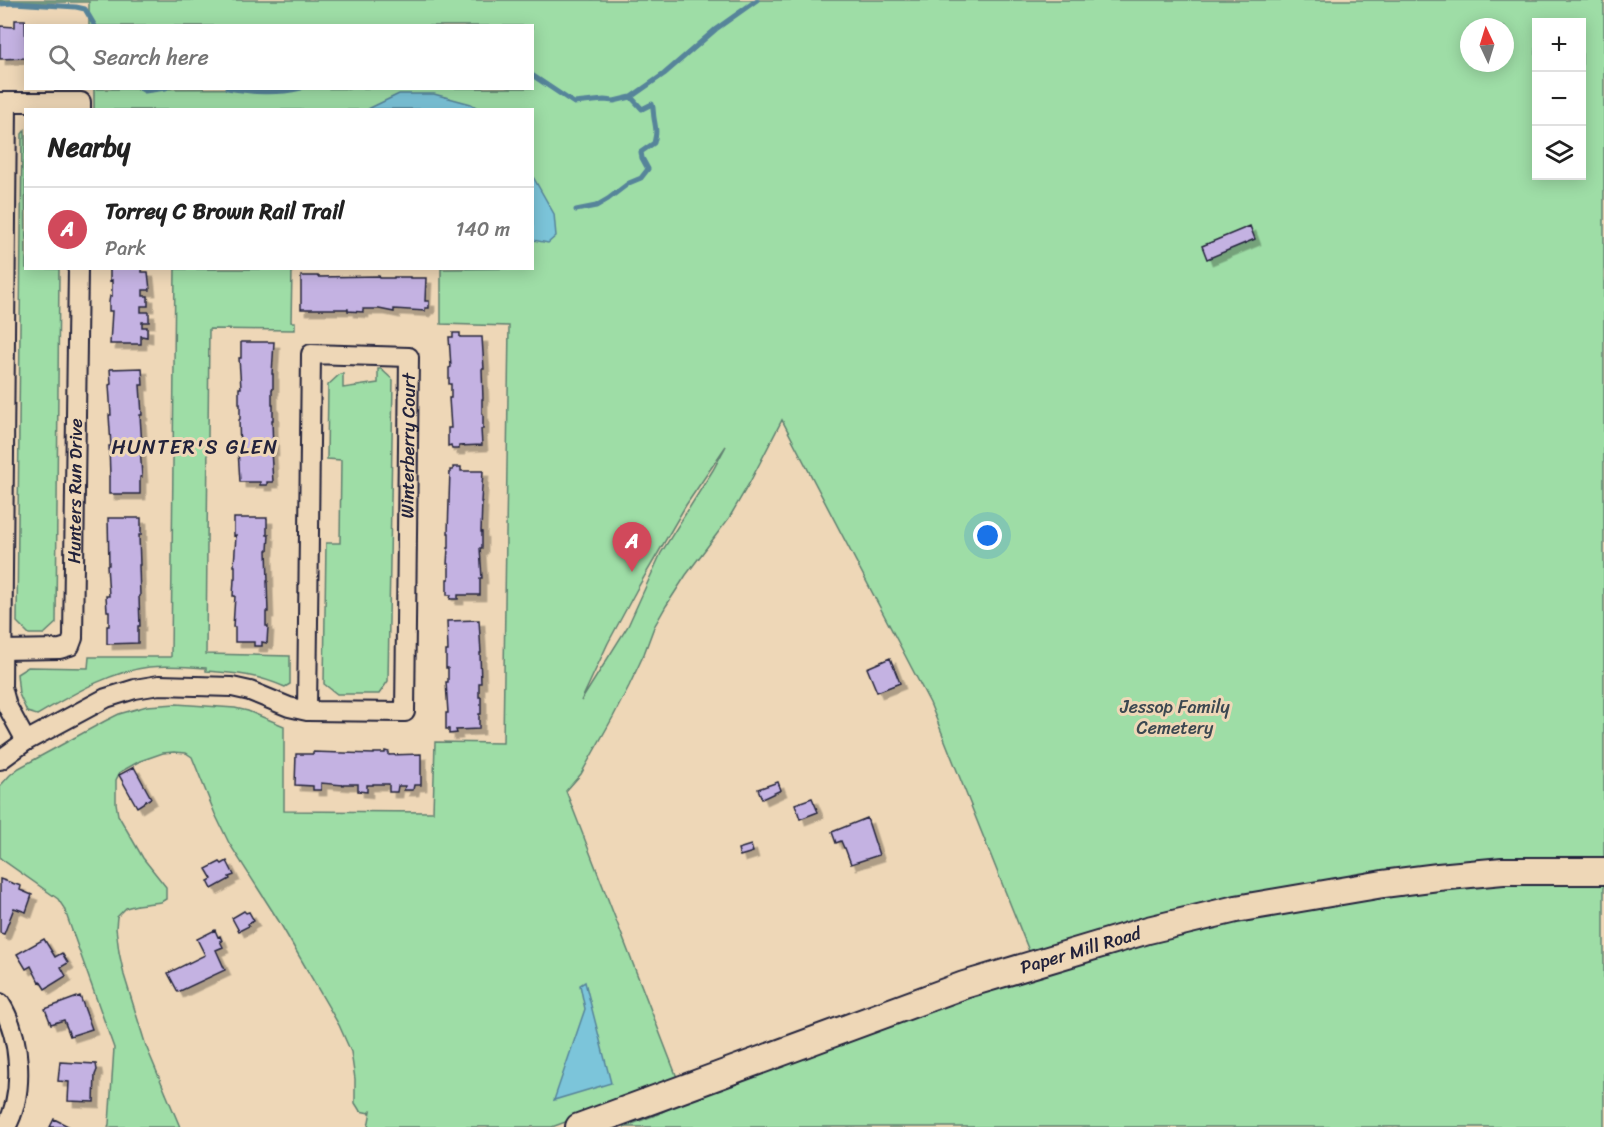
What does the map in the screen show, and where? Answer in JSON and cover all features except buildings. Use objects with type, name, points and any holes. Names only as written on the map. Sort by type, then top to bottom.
[{"type":"main road","name":"Paper Mill Road","points":[[579,1127],[964,985],[1148,930],[1236,909],[1405,881],[1503,871],[1604,871]]},
{"type":"street","points":[[26,741],[7,706],[2,687],[3,102],[81,102],[81,108]]},
{"type":"street","name":"Hunters Run Drive","points":[[2,650],[60,649],[70,646],[74,638],[78,270]]},
{"type":"street","name":"Winterberry Court","points":[[0,760],[26,741],[106,698],[159,684],[232,687],[307,711],[405,712],[409,357],[311,354],[307,711]]},
{"type":"street","points":[[0,1003],[14,1037],[18,1065],[17,1093],[6,1127]]},
{"type":"green space","name":"Jessop Family Cemetery","points":[[0,0],[1604,0],[1604,1127],[624,1127],[658,1114],[720,1083],[1037,971],[930,703],[782,420],[729,518],[666,606],[613,717],[581,774],[566,791],[678,1080],[552,1127],[368,1127],[371,1111],[369,1113],[360,1111],[355,1103],[355,1079],[351,1052],[339,1025],[280,923],[229,843],[192,757],[186,753],[174,752],[163,753],[140,761],[120,772],[116,780],[118,815],[143,858],[166,887],[166,899],[161,902],[126,908],[117,917],[116,928],[124,975],[146,1046],[180,1127],[108,1127],[114,1048],[64,908],[58,899],[0,858],[0,786],[19,768],[105,721],[119,714],[147,706],[176,704],[235,708],[284,726],[284,811],[433,812],[435,742],[503,743],[509,326],[441,324],[441,270],[534,270],[534,108],[94,108],[94,90],[534,90],[534,24],[89,24],[89,2],[0,2]],"holes":[[[726,446],[661,553],[628,626],[581,701],[637,589],[686,505]]]},
{"type":"green space","points":[[24,131],[24,270],[59,270],[56,623],[44,634],[29,634],[17,622],[22,134]]},
{"type":"green space","points":[[175,270],[292,270],[291,322],[295,322],[295,330],[209,329],[206,654],[290,656],[290,684],[285,687],[247,675],[206,671],[206,668],[170,666],[134,670],[105,679],[37,715],[27,712],[19,694],[17,674],[28,667],[88,668],[89,657],[171,657]]},
{"type":"green space","points":[[378,369],[393,380],[388,681],[379,694],[337,694],[324,684],[326,543],[340,543],[341,460],[327,459],[328,385],[340,374],[343,374],[343,388],[378,383]]},
{"type":"water","points":[[399,94],[434,94],[471,104],[477,108],[370,108]]},
{"type":"water","points":[[534,179],[554,214],[556,236],[548,243],[534,240]]},
{"type":"water","points":[[585,982],[611,1083],[554,1100],[585,1009],[580,985]]},
{"type":"waterway","points":[[534,76],[574,103],[614,101],[631,97],[664,74],[716,29],[757,0]]},
{"type":"waterway","points":[[0,4],[76,7],[85,9],[94,24]]},
{"type":"waterway","points":[[143,90],[152,90]]},
{"type":"waterway","points":[[240,90],[264,92],[288,90]]},
{"type":"waterway","points":[[576,210],[596,206],[629,183],[641,178],[648,169],[641,152],[654,143],[656,130],[653,106],[652,104],[642,109],[631,97]]},
{"type":"place","name":"Torrey C Brown Rail Trail","points":[[632,572]]},
{"type":"district","name":"HUNTER'S GLEN","points":[[195,447]]}]
